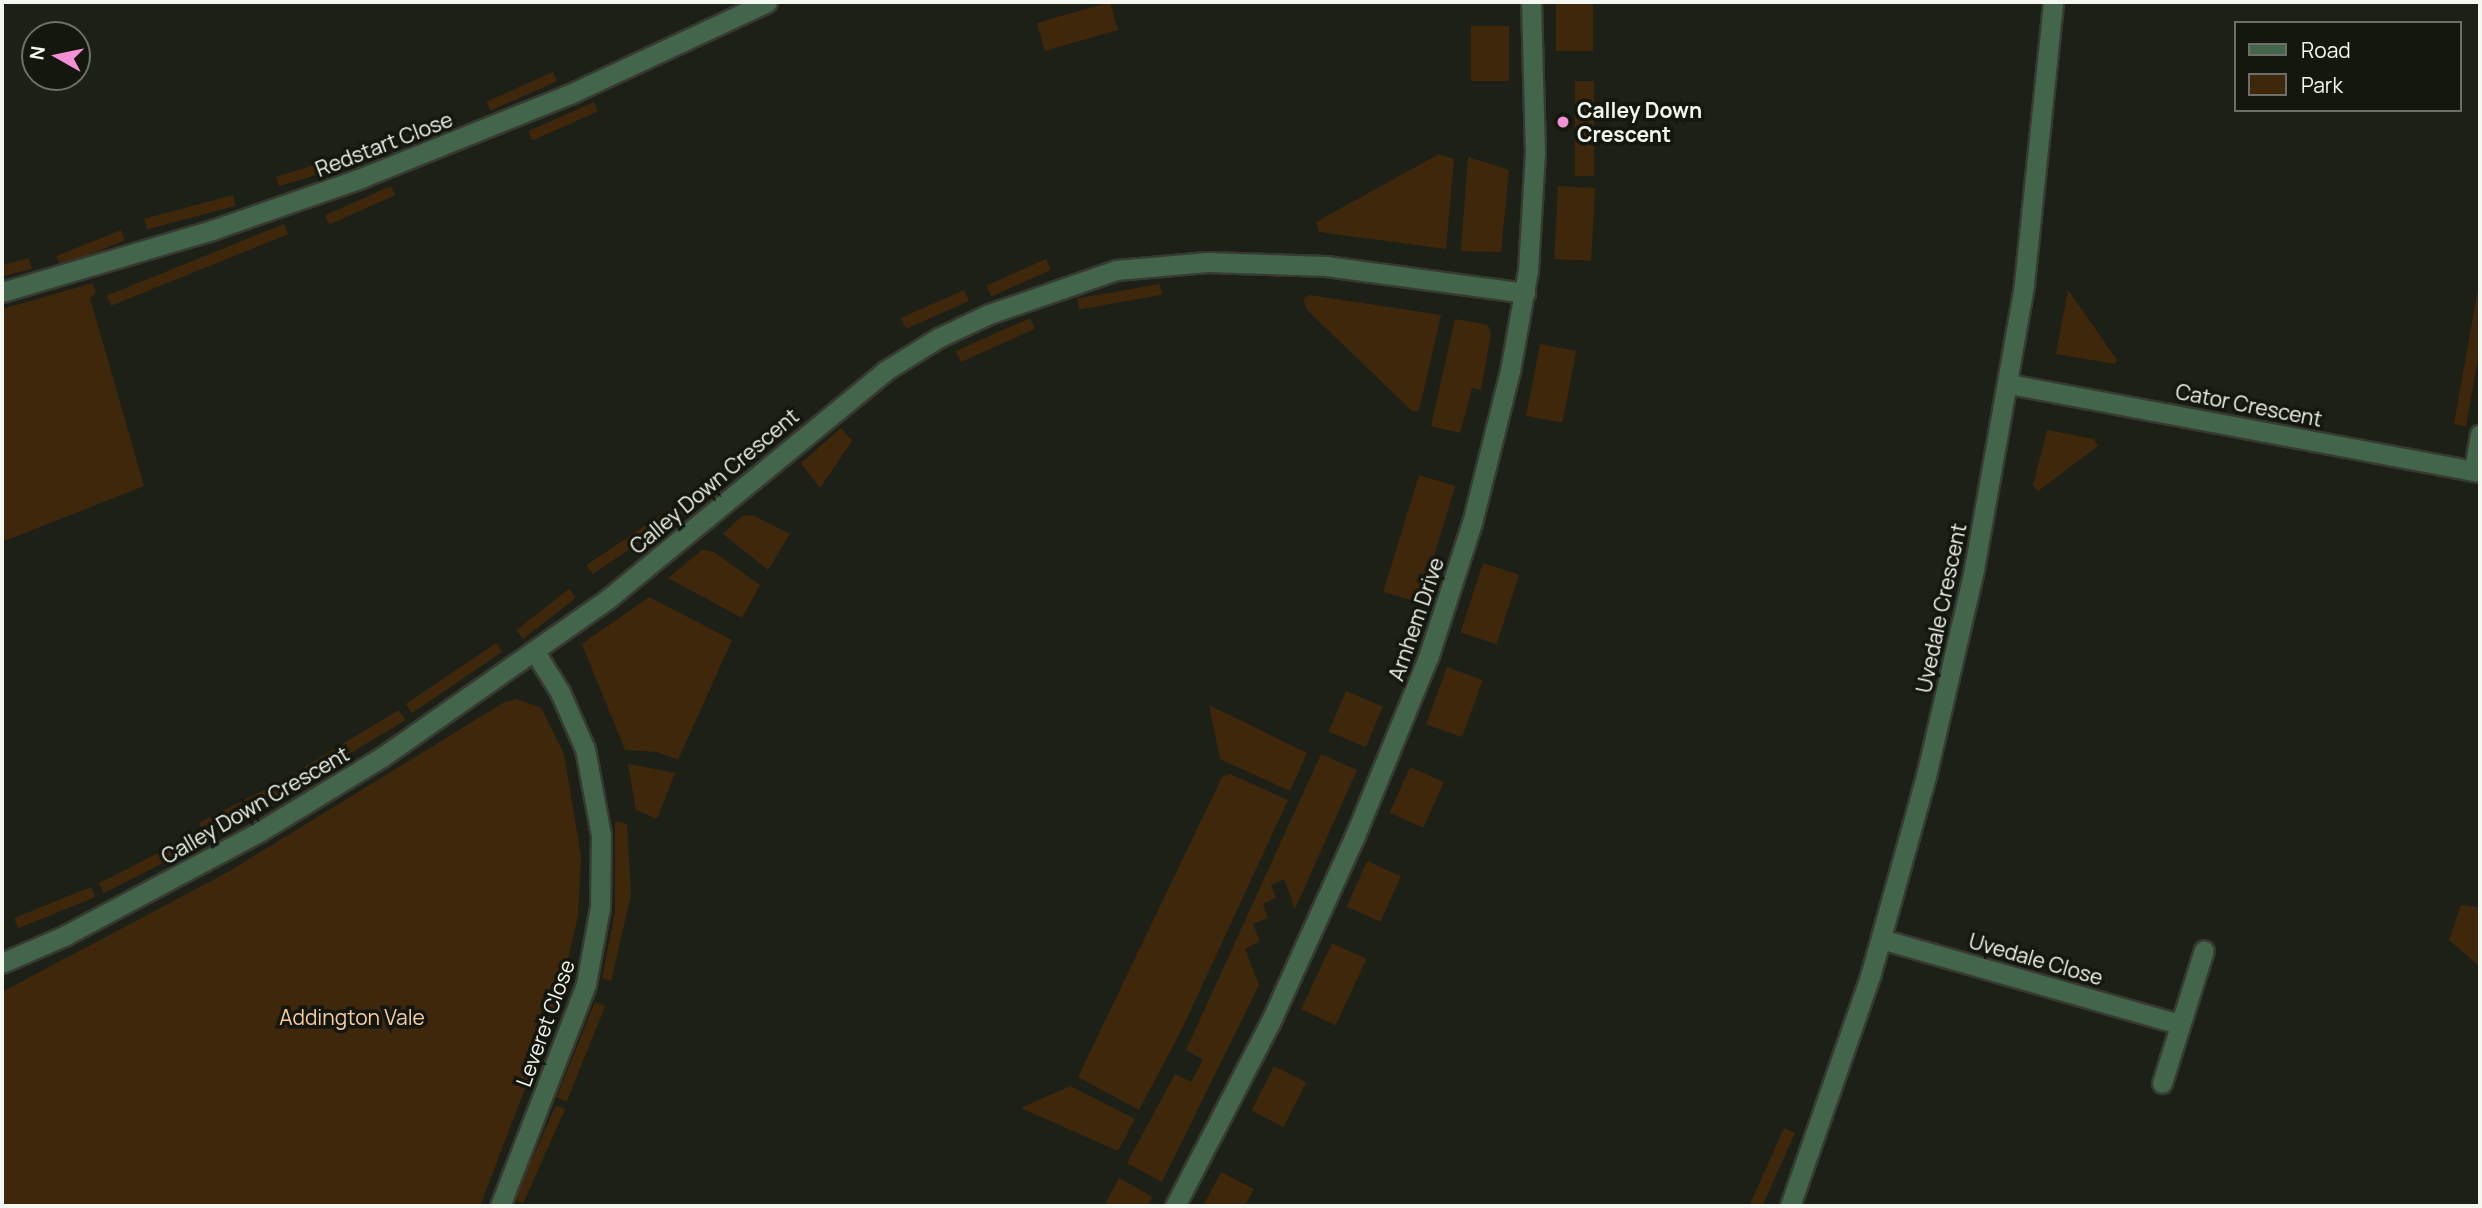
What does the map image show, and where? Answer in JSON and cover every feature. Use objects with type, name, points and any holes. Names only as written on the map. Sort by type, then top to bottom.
[{"type":"street","name":"Redstart Close","points":[[2,292],[275,210],[441,147],[570,94],[767,2]]},
{"type":"street","name":"Arnhem Drive","points":[[1175,1206],[1329,893],[1429,655],[1472,523],[1525,293],[1535,153],[1531,2]]},
{"type":"street","name":"Uvedale Crescent","points":[[1790,1206],[1834,1089],[1881,939],[1951,672],[2009,384],[2033,211],[2053,2]]},
{"type":"street","name":"Calley Down Crescent","points":[[2,963],[86,925],[270,826],[393,749],[535,652],[683,540],[891,367],[938,338],[1030,297],[1128,268],[1241,261],[1326,265],[1525,293]]},
{"type":"street","name":"Cator Crescent","points":[[2009,384],[2477,471]]},
{"type":"street","points":[[2477,471],[2480,434]]},
{"type":"street","name":"Leveret Close","points":[[500,1206],[586,984],[600,907],[601,835],[585,749],[560,692],[535,652]]},
{"type":"street","name":"Uvedale Close","points":[[1881,939],[2179,1024]]},
{"type":"street","points":[[2162,1083],[2204,950]]},
{"type":"green space","points":[[1110,2],[1118,30],[1045,51],[1037,23]]},
{"type":"green space","points":[[1556,2],[1593,2],[1593,51],[1556,51]]},
{"type":"green space","points":[[1471,26],[1509,26],[1509,81],[1471,81]]},
{"type":"green space","points":[[553,72],[557,81],[490,111],[486,102]]},
{"type":"green space","points":[[1575,81],[1594,81],[1594,176],[1575,176]]},
{"type":"green space","points":[[594,102],[598,111],[532,140],[528,131]]},
{"type":"green space","points":[[1439,154],[1454,159],[1446,249],[1319,232],[1316,222]]},
{"type":"green space","points":[[344,156],[347,166],[279,186],[276,177]]},
{"type":"green space","points":[[1468,157],[1509,170],[1501,252],[1461,251]]},
{"type":"green space","points":[[391,186],[395,195],[329,224],[325,215]]},
{"type":"green space","points":[[1558,186],[1595,188],[1591,261],[1554,259]]},
{"type":"green space","points":[[233,195],[236,206],[147,229],[144,219]]},
{"type":"green space","points":[[284,224],[288,234],[111,306],[107,296]]},
{"type":"green space","points":[[121,230],[125,240],[60,266],[56,256]]},
{"type":"green space","points":[[29,258],[32,269],[5,276],[2,265]]},
{"type":"green space","points":[[1046,259],[1051,270],[992,296],[987,285]]},
{"type":"green space","points":[[93,283],[96,293],[90,298],[144,486],[2,542],[2,309]]},
{"type":"green space","points":[[2479,283],[2480,348],[2466,426],[2454,424]]},
{"type":"green space","points":[[1160,284],[1162,295],[1079,309],[1077,299]]},
{"type":"green space","points":[[964,290],[969,301],[906,329],[901,318]]},
{"type":"green space","points":[[2068,290],[2117,360],[2115,364],[2056,354]]},
{"type":"green space","points":[[1310,295],[1441,315],[1419,411],[1412,411],[1307,310],[1303,299]]},
{"type":"green space","points":[[1030,318],[1035,329],[961,362],[956,351]]},
{"type":"green space","points":[[1455,319],[1488,325],[1491,333],[1481,390],[1472,388],[1460,433],[1431,426]]},
{"type":"green space","points":[[1540,344],[1576,351],[1562,423],[1526,416]]},
{"type":"green space","points":[[841,428],[852,441],[820,488],[801,463]]},
{"type":"green space","points":[[2047,430],[2094,439],[2098,446],[2038,491],[2033,485]]},
{"type":"green space","points":[[1419,475],[1455,486],[1420,603],[1383,592]]},
{"type":"green space","points":[[677,504],[683,513],[593,574],[587,565]]},
{"type":"green space","points":[[752,515],[790,534],[768,570],[723,534],[742,516]]},
{"type":"green space","points":[[702,550],[714,552],[760,585],[742,618],[668,578]]},
{"type":"green space","points":[[1483,563],[1519,575],[1497,644],[1460,632]]},
{"type":"green space","points":[[569,589],[576,598],[523,639],[516,630]]},
{"type":"green space","points":[[649,597],[732,640],[678,760],[657,752],[625,750],[582,644]]},
{"type":"green space","points":[[496,643],[502,652],[412,713],[406,704]]},
{"type":"green space","points":[[1447,667],[1483,680],[1462,737],[1426,724]]},
{"type":"green space","points":[[1346,691],[1383,707],[1366,747],[1329,732]]},
{"type":"green space","name":"Addington Vale","points":[[517,699],[541,708],[564,754],[581,856],[578,916],[557,1005],[480,1206],[2,1206],[2,992],[228,872],[503,703]]},
{"type":"green space","points":[[1209,705],[1307,753],[1290,791],[1220,759]]},
{"type":"green space","points":[[399,710],[405,720],[311,777],[305,767]]},
{"type":"green space","points":[[1321,754],[1357,770],[1295,909],[1284,879],[1271,885],[1276,898],[1263,904],[1268,918],[1253,924],[1260,941],[1245,949],[1259,985],[1162,1182],[1127,1163],[1175,1074],[1191,1082],[1203,1060],[1186,1050]]},
{"type":"green space","points":[[628,764],[675,773],[657,819],[636,810]]},
{"type":"green space","points":[[1410,767],[1444,782],[1423,828],[1390,813]]},
{"type":"green space","points":[[297,773],[302,783],[204,833],[199,823]]},
{"type":"green space","points":[[1230,774],[1288,800],[1182,1029],[1139,1110],[1078,1077],[1222,777]]},
{"type":"green space","points":[[615,821],[627,824],[631,895],[611,981],[602,978],[615,912]]},
{"type":"green space","points":[[172,846],[177,856],[104,893],[99,883]]},
{"type":"green space","points":[[1367,861],[1401,876],[1380,922],[1347,907]]},
{"type":"green space","points":[[91,887],[95,897],[18,928],[14,918]]},
{"type":"green space","points":[[2461,905],[2478,907],[2480,967],[2449,940]]},
{"type":"green space","points":[[1332,943],[1366,959],[1336,1025],[1301,1009]]},
{"type":"green space","points":[[595,1002],[605,1006],[567,1102],[556,1097]]},
{"type":"green space","points":[[1274,1066],[1306,1082],[1283,1127],[1251,1111]]},
{"type":"green space","points":[[1070,1086],[1135,1119],[1118,1151],[1021,1108]]},
{"type":"green space","points":[[556,1105],[565,1109],[523,1203],[514,1199]]},
{"type":"green space","points":[[1784,1128],[1795,1133],[1762,1206],[1750,1204]]},
{"type":"green space","points":[[1221,1172],[1254,1189],[1245,1206],[1203,1206]]},
{"type":"green space","points":[[1119,1178],[1153,1197],[1148,1206],[1104,1206]]},
{"type":"place","name":"Calley Down Crescent","points":[[1563,122]]}]
